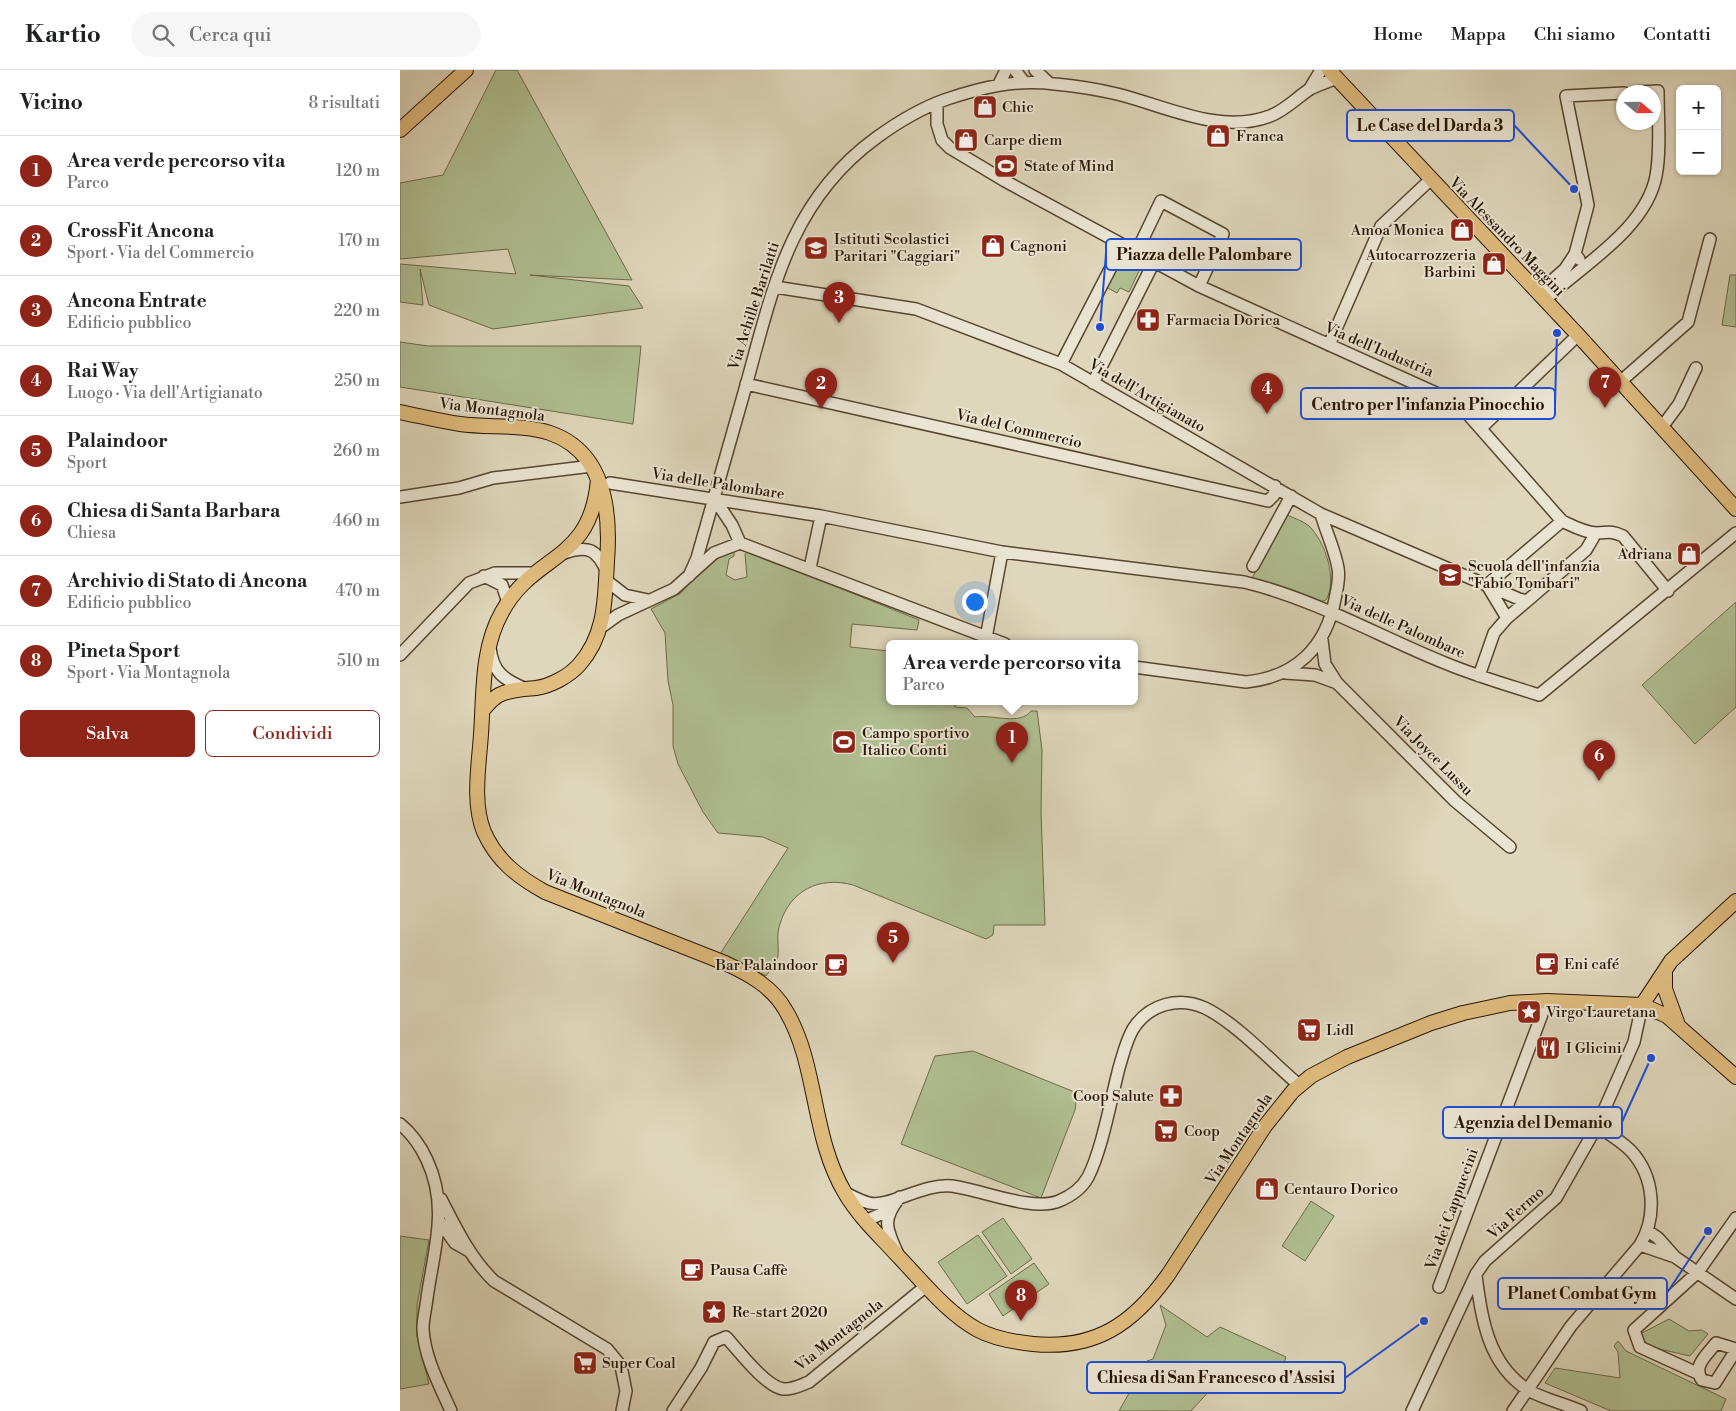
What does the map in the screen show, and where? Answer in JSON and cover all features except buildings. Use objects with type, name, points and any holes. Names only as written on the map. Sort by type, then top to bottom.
[{"type":"main road","points":[[400,130],[466,70]]},
{"type":"main road","name":"Via Alessandro Maggini","points":[[1333,74],[1430,180],[1578,335],[1722,491],[1736,509]]},
{"type":"main road","name":"Via Montagnola","points":[[400,412],[460,424],[549,433],[574,444],[604,481],[588,525],[564,553],[537,572],[508,602],[496,625],[490,644],[485,666],[478,808],[484,830],[493,849],[518,876],[545,892],[725,963],[752,976],[770,991],[786,1010],[802,1048],[826,1152],[844,1192],[864,1221],[926,1286],[962,1319],[978,1330],[1012,1342],[1063,1345],[1083,1342],[1107,1334],[1134,1316],[1154,1295],[1265,1126],[1299,1085],[1347,1057],[1390,1038],[1448,1017],[1503,1004],[1547,1001],[1642,1004],[1667,1016],[1678,1024],[1736,1077]]},
{"type":"main road","points":[[482,710],[497,696],[524,688],[538,688],[564,677],[578,666],[588,654],[600,628],[607,595],[607,516],[604,481]]},
{"type":"main road","name":"Via Alessandro Maggini","points":[[1722,491],[1736,501]]},
{"type":"main road","points":[[1642,1004],[1671,961],[1736,901]]},
{"type":"main road","points":[[1665,972],[1667,998],[1678,1024]]},
{"type":"street","points":[[999,84],[1006,70]]},
{"type":"street","points":[[1015,70],[1024,76]]},
{"type":"street","points":[[1034,70],[1049,83]]},
{"type":"street","name":"Via Achille Barilatti","points":[[1309,90],[1321,70]]},
{"type":"street","name":"Via Achille Barilatti","points":[[689,576],[697,558],[774,288],[791,242],[803,217],[850,157],[890,128],[937,103],[1024,76],[1049,83],[1117,94],[1193,116],[1234,123],[1269,116],[1284,110],[1333,74]]},
{"type":"street","points":[[1542,297],[1575,254],[1588,205],[1566,96],[1616,93]]},
{"type":"street","name":"Via dell'Industria","points":[[937,103],[937,124],[942,140],[950,148],[1005,181],[1122,246],[1200,286],[1329,345],[1397,373],[1458,403],[1562,520]]},
{"type":"street","points":[[1542,297],[1614,242],[1643,208],[1656,177],[1657,130]]},
{"type":"street","points":[[1329,345],[1381,226],[1430,180]]},
{"type":"street","points":[[1136,253],[1161,202],[1223,234],[1200,286]]},
{"type":"street","points":[[1620,382],[1688,322],[1710,239]]},
{"type":"street","points":[[1061,364],[1122,246]]},
{"type":"street","points":[[1575,254],[1585,266]]},
{"type":"street","points":[[1093,383],[1154,262]]},
{"type":"street","name":"Via dell'Artigianato","points":[[774,288],[916,309],[1061,364],[1321,514],[1527,601]]},
{"type":"street","points":[[1481,428],[1578,335]]},
{"type":"street","points":[[1662,427],[1679,404],[1696,368]]},
{"type":"street","name":"Via del Commercio","points":[[746,384],[1268,501],[1274,495],[1275,486]]},
{"type":"street","points":[[400,497],[459,488],[493,478],[592,466]]},
{"type":"street","name":"Via delle Palombare","points":[[604,481],[821,516],[1002,552],[1244,582],[1268,587],[1333,612],[1444,663],[1539,695],[1668,591],[1736,533]]},
{"type":"street","points":[[1253,566],[1291,496]]},
{"type":"street","points":[[714,498],[732,525],[740,543]]},
{"type":"street","points":[[732,525],[734,502]]},
{"type":"street","points":[[1138,668],[1246,682],[1262,680],[1285,673],[1307,656],[1322,640],[1333,612],[1338,570],[1321,514]]},
{"type":"street","points":[[810,568],[821,516]]},
{"type":"street","points":[[1507,618],[1487,585],[1562,520],[1580,530],[1596,533],[1613,531],[1623,536],[1668,591]]},
{"type":"street","points":[[1479,676],[1494,633],[1507,618],[1586,550],[1596,533]]},
{"type":"street","points":[[600,628],[648,600],[674,589],[714,553],[740,543],[810,568],[992,640]]},
{"type":"street","points":[[564,553],[579,548],[598,554],[607,576],[625,595],[648,600]]},
{"type":"street","points":[[986,638],[1002,552]]},
{"type":"street","points":[[400,655],[462,588],[484,576],[503,572],[537,572]]},
{"type":"street","points":[[484,576],[502,585],[508,602]]},
{"type":"street","name":"Via Joyce Lussu","points":[[1322,640],[1325,664],[1337,683],[1455,800],[1510,847]]},
{"type":"street","points":[[490,644],[494,667],[499,674],[506,680],[524,688]]},
{"type":"street","points":[[1307,656],[1325,664]]},
{"type":"street","points":[[1307,656],[1315,675]]},
{"type":"street","name":"Via Joyce Lussu","points":[[1285,673],[1315,675],[1337,683]]},
{"type":"street","name":"Via dei Cappuccini","points":[[1439,1287],[1547,1001]]},
{"type":"street","points":[[844,1192],[868,1203],[879,1204],[933,1186],[948,1186],[1044,1205],[1058,1202],[1075,1193],[1087,1178],[1094,1159],[1125,1046],[1134,1028],[1152,1010],[1165,1004],[1178,1002],[1193,1003],[1219,1016],[1299,1085]]},
{"type":"street","name":"Via Fermo","points":[[1412,1411],[1476,1274],[1485,1261],[1556,1198],[1597,1126],[1634,1042],[1642,1004]]},
{"type":"street","points":[[400,1124],[422,1150],[434,1175],[439,1195],[440,1222],[423,1328],[426,1348],[438,1384],[452,1411]]},
{"type":"street","points":[[1513,1411],[1571,1326],[1640,1245],[1648,1231],[1651,1197],[1644,1172],[1632,1152],[1597,1126]]},
{"type":"street","points":[[439,1195],[469,1251],[480,1268],[494,1281],[607,1348],[621,1366],[626,1391],[622,1411]]},
{"type":"street","points":[[899,1257],[889,1233],[887,1220],[890,1210],[900,1197]]},
{"type":"street","points":[[864,1221],[879,1204]]},
{"type":"street","points":[[864,1221],[890,1210]]},
{"type":"street","points":[[1697,1373],[1698,1367],[1716,1343],[1736,1350],[1715,1383],[1702,1380],[1697,1373],[1636,1343],[1634,1330],[1698,1272],[1736,1218]]},
{"type":"street","points":[[440,1222],[456,1227]]},
{"type":"street","points":[[440,1222],[455,1243],[469,1251]]},
{"type":"street","points":[[1648,1231],[1658,1238],[1675,1257]]},
{"type":"street","points":[[435,1246],[455,1243]]},
{"type":"street","points":[[1640,1245],[1675,1257],[1736,1299]]},
{"type":"street","points":[[1476,1274],[1482,1320],[1495,1355],[1506,1372],[1527,1390],[1581,1411]]},
{"type":"street","name":"Via Montagnola","points":[[673,1411],[701,1368],[714,1342],[726,1337],[767,1380],[781,1389],[792,1388],[809,1382],[926,1286]]},
{"type":"green space","points":[[496,70],[517,70],[632,280],[530,275],[629,286],[643,308],[493,329],[429,305],[420,269],[423,305],[400,302],[400,264],[516,274],[508,249],[400,259],[400,183],[443,175]]},
{"type":"green space","points":[[1120,261],[1139,271],[1129,292],[1120,288],[1117,293],[1106,287]]},
{"type":"green space","points":[[1730,275],[1736,275],[1736,327],[1722,325]]},
{"type":"green space","points":[[400,342],[428,346],[641,346],[633,424],[400,387]]},
{"type":"green space","points":[[1287,515],[1309,526],[1325,551],[1331,582],[1326,600],[1320,602],[1252,578]]},
{"type":"green space","points":[[734,550],[734,556],[729,559],[726,575],[735,580],[747,577],[745,554],[748,551],[919,620],[917,630],[852,624],[850,647],[886,651],[886,705],[955,705],[955,707],[967,708],[975,717],[1013,719],[1020,718],[1031,711],[1037,711],[1042,750],[1041,812],[1045,925],[994,925],[993,935],[986,939],[853,885],[829,883],[818,884],[808,888],[791,902],[779,928],[777,958],[766,976],[720,954],[788,848],[763,837],[718,833],[703,812],[678,764],[673,746],[673,705],[668,681],[665,633],[651,609],[681,593],[704,566]]},
{"type":"green space","points":[[1736,602],[1736,707],[1695,744],[1642,685]]},
{"type":"green space","points":[[973,1051],[1077,1093],[1075,1110],[1041,1198],[901,1144],[935,1056]]},
{"type":"green space","points":[[1311,1201],[1334,1216],[1305,1261],[1282,1246]]},
{"type":"green space","points":[[1003,1218],[1032,1259],[1011,1274],[982,1232]]},
{"type":"green space","points":[[978,1235],[1007,1276],[967,1304],[938,1262]]},
{"type":"green space","points":[[400,1236],[429,1240],[417,1305],[417,1336],[429,1384],[400,1389]]},
{"type":"green space","points":[[1034,1263],[1049,1284],[1003,1316],[989,1294]]},
{"type":"green space","points":[[1160,1305],[1207,1337],[1220,1327],[1286,1357],[1275,1388],[1233,1365],[1191,1411],[1119,1411],[1147,1361],[1153,1359],[1166,1325]]},
{"type":"green space","points":[[1669,1319],[1689,1331],[1702,1330],[1708,1334],[1690,1356],[1646,1346],[1640,1334]]},
{"type":"green space","points":[[1618,1341],[1626,1351],[1726,1399],[1721,1411],[1611,1411],[1545,1383],[1555,1368],[1620,1378],[1618,1352],[1614,1346]]},
{"type":"place","name":"Chic","points":[[985,107]]},
{"type":"place","name":"Franca","points":[[1218,136]]},
{"type":"place","name":"Carpe diem","points":[[966,140]]},
{"type":"place","name":"State of Mind","points":[[1006,166]]},
{"type":"place","name":"Le Case del Darda 3","points":[[1574,189]]},
{"type":"place","name":"Amoa Monica","points":[[1462,230]]},
{"type":"place","name":"Cagnoni","points":[[993,246]]},
{"type":"place","name":"Istituti Scolastici Paritari \"Caggiari\"","points":[[816,248]]},
{"type":"place","name":"Autocarrozzeria Barbini","points":[[1494,264]]},
{"type":"place","name":"Farmacia Dorica","points":[[1148,320]]},
{"type":"place","name":"Ancona Entrate","points":[[839,323]]},
{"type":"place","name":"Piazza delle Palombare","points":[[1100,327]]},
{"type":"place","name":"Centro per l'infanzia Pinocchio","points":[[1557,333]]},
{"type":"place","name":"Archivio di Stato di Ancona","points":[[1605,408]]},
{"type":"place","name":"CrossFit Ancona","points":[[821,409]]},
{"type":"place","name":"Rai Way","points":[[1267,414]]},
{"type":"place","name":"Adriana","points":[[1689,554]]},
{"type":"place","name":"Scuola dell'infanzia \"Fabio Tombari\"","points":[[1450,575]]},
{"type":"place","name":"Campo sportivo Italico Conti","points":[[844,742]]},
{"type":"place","name":"Area verde percorso vita","points":[[1012,763]]},
{"type":"place","name":"Chiesa di Santa Barbara","points":[[1599,781]]},
{"type":"place","name":"Palaindoor","points":[[893,963]]},
{"type":"place","name":"Eni café","points":[[1547,964]]},
{"type":"place","name":"Bar Palaindoor","points":[[836,965]]},
{"type":"place","name":"Virgo Lauretana","points":[[1529,1012]]},
{"type":"place","name":"Lidl","points":[[1309,1030]]},
{"type":"place","name":"I Glicini","points":[[1548,1048]]},
{"type":"place","name":"Agenzia del Demanio","points":[[1651,1058]]},
{"type":"place","name":"Coop Salute","points":[[1171,1096]]},
{"type":"place","name":"Coop","points":[[1166,1131]]},
{"type":"place","name":"Centauro Dorico","points":[[1267,1189]]},
{"type":"place","name":"Planet Combat Gym","points":[[1708,1231]]},
{"type":"place","name":"Pausa Caffè","points":[[692,1270]]},
{"type":"place","name":"Re-start 2020","points":[[714,1312]]},
{"type":"place","name":"Pineta Sport","points":[[1021,1321]]},
{"type":"place","name":"Chiesa di San Francesco d'Assisi","points":[[1424,1321]]},
{"type":"place","name":"Super Coal","points":[[585,1363]]}]
